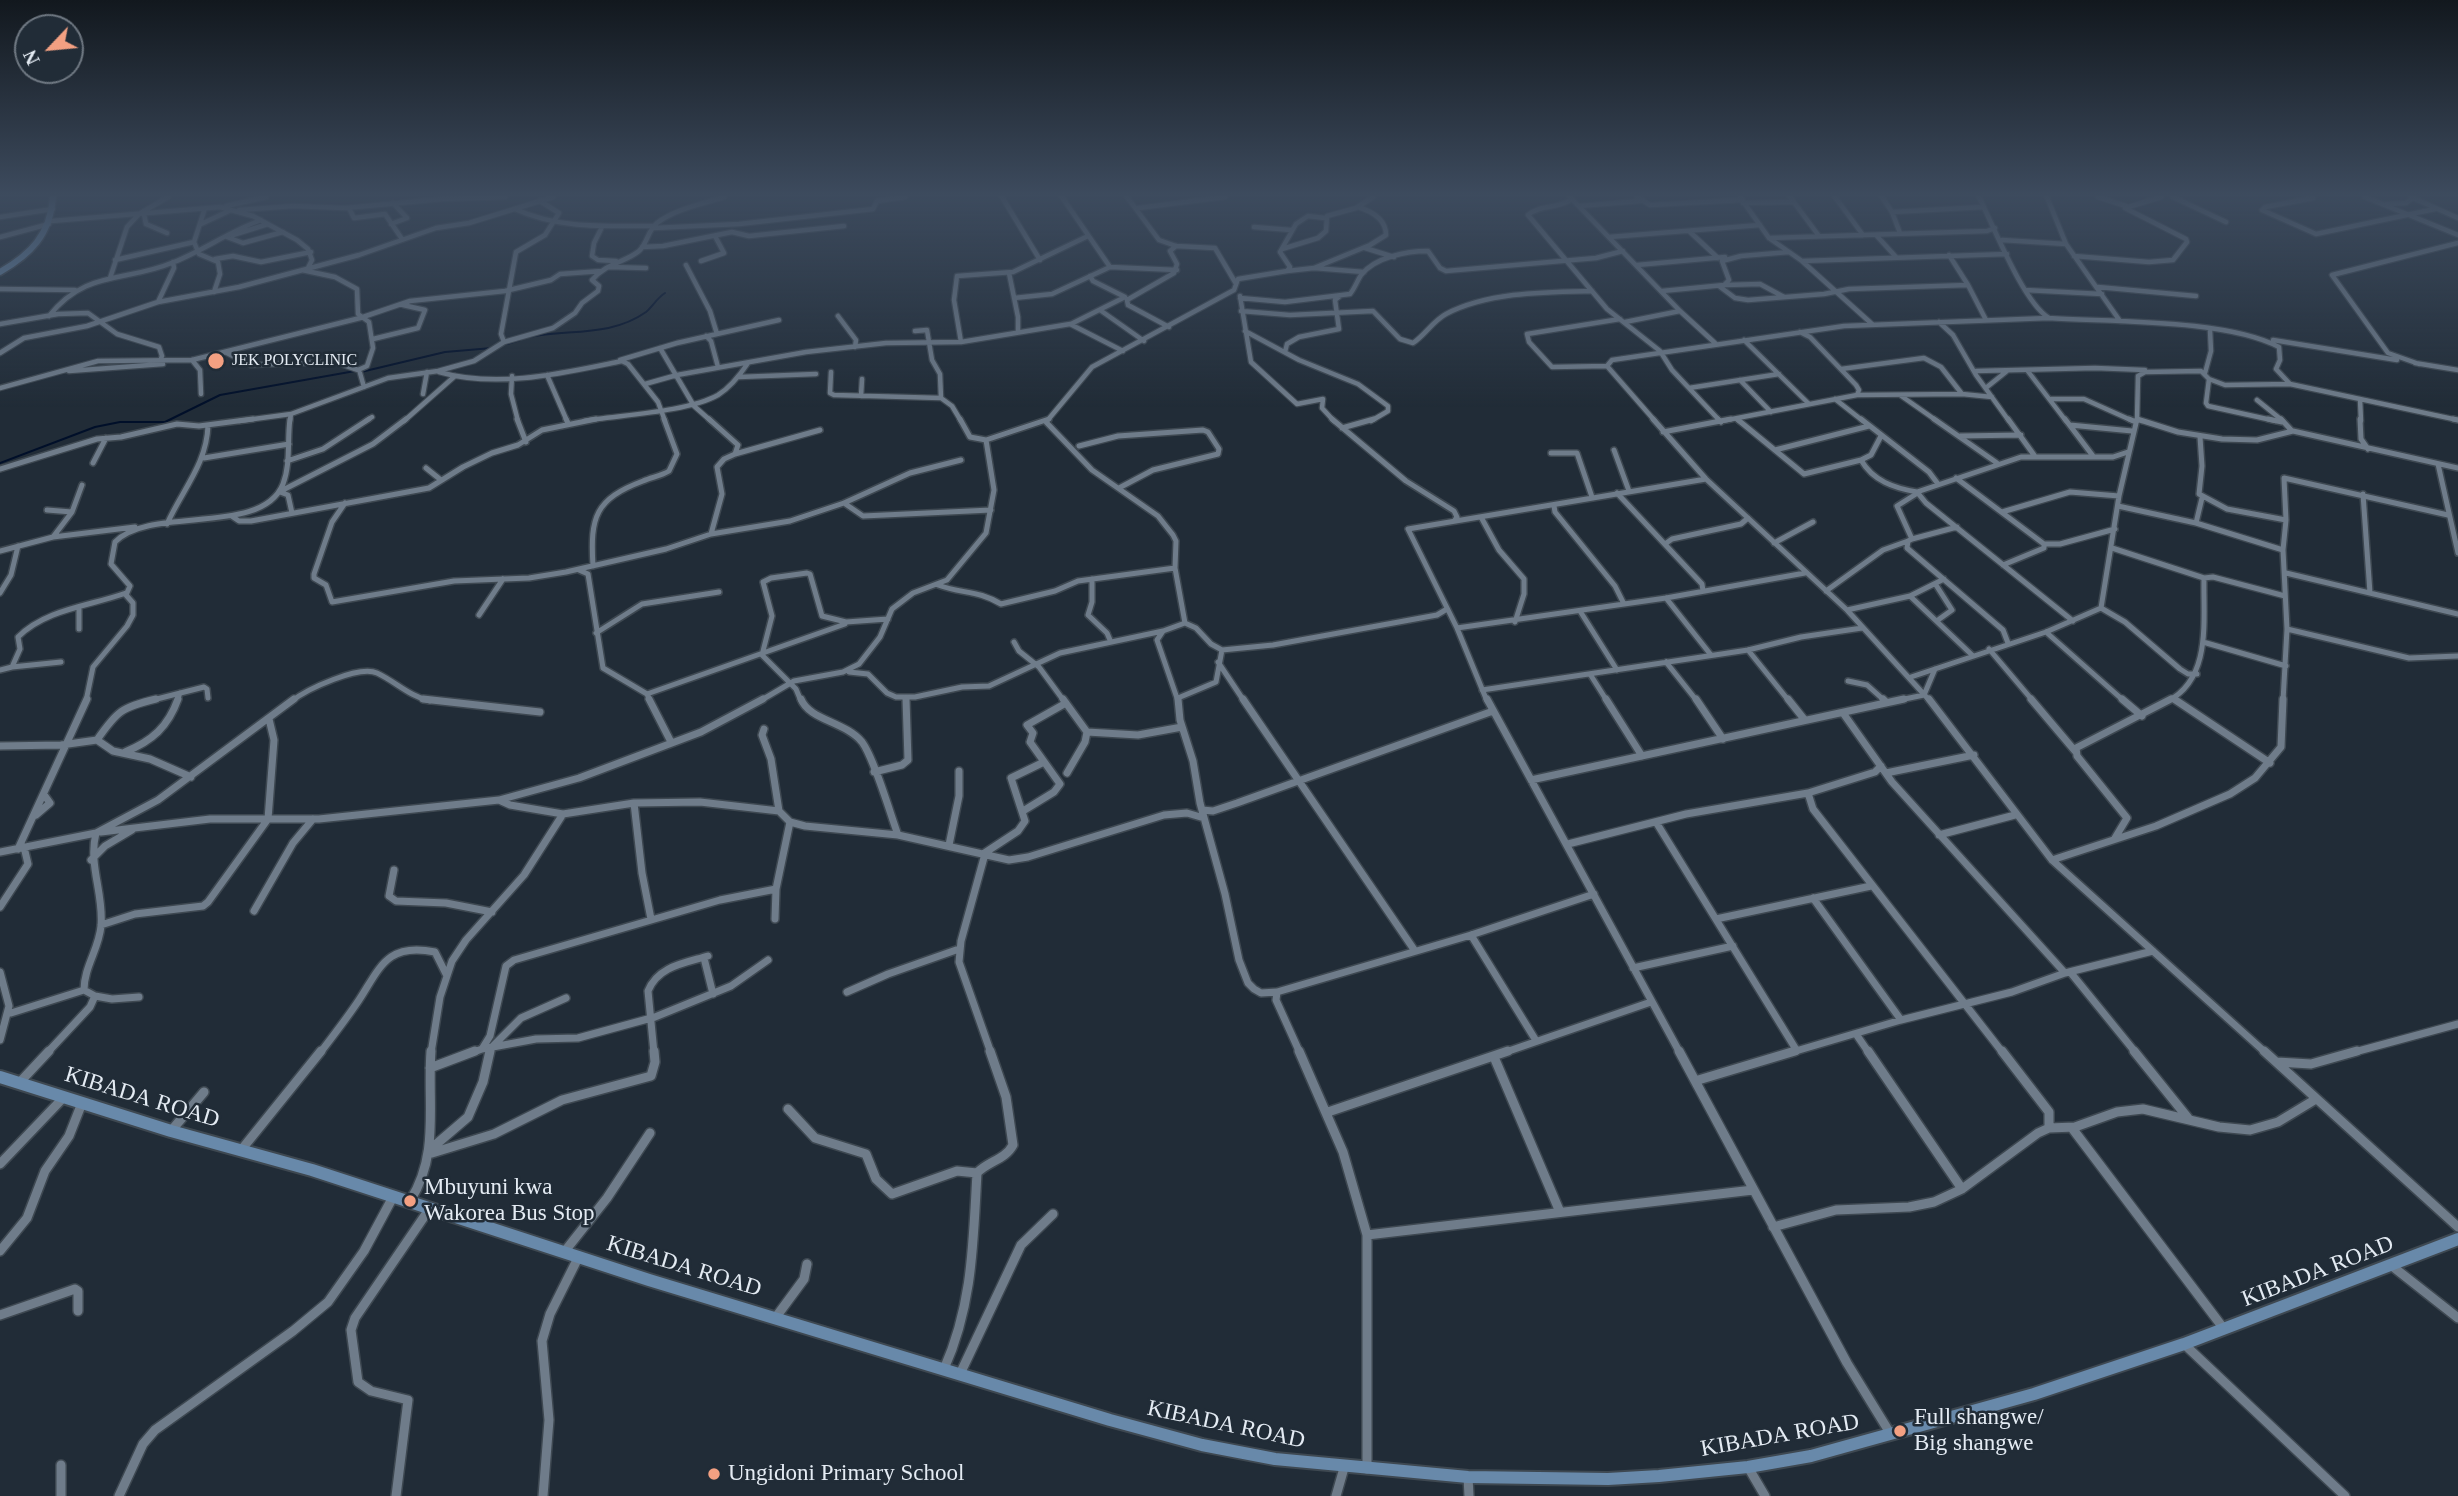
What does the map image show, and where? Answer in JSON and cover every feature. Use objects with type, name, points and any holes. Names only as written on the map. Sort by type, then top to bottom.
[{"type":"main road","name":"KIBADA ROAD","points":[[0,1077],[171,1131],[242,1149],[1110,1420],[1202,1445],[1275,1459],[1344,1468],[1468,1477],[1608,1479],[1748,1467],[1811,1456],[2034,1394],[2226,1330],[2458,1239]]},
{"type":"street","points":[[110,278],[113,267]]},
{"type":"street","points":[[49,316],[60,301],[76,290],[154,267]]},
{"type":"street","points":[[158,302],[174,267]]},
{"type":"street","points":[[214,292],[219,267]]},
{"type":"street","points":[[0,353],[17,340],[100,322],[158,302],[214,292],[313,267]]},
{"type":"street","points":[[504,342],[501,334],[514,267]]},
{"type":"street","points":[[0,469],[83,441],[177,424],[208,425],[291,414],[396,376],[438,371],[483,357],[504,342],[561,324],[598,291],[599,286],[592,280],[610,267],[646,268]]},
{"type":"street","points":[[687,267],[710,311],[717,334]]},
{"type":"street","points":[[961,342],[956,323],[956,277],[1009,273],[1024,267]]},
{"type":"street","points":[[1014,298],[1041,298],[1110,267],[1177,270]]},
{"type":"street","points":[[1225,267],[1240,298],[1249,357],[1259,371],[1297,404],[1323,399],[1324,411],[1342,428],[1406,481],[1454,511],[1457,517],[1455,520]]},
{"type":"street","points":[[1287,271],[1290,267]]},
{"type":"street","points":[[831,372],[830,393],[838,396],[941,398],[952,406],[970,437],[986,440],[1046,422],[1092,367],[1169,327],[1242,277],[1314,268],[1364,272],[1374,267]]},
{"type":"street","points":[[1439,267],[1446,271],[1497,267]]},
{"type":"street","points":[[1572,267],[1592,292],[1660,352],[1672,370],[1721,422]]},
{"type":"street","points":[[1639,267],[1715,343]]},
{"type":"street","points":[[1722,285],[1729,280],[1723,267]]},
{"type":"street","points":[[1808,267],[1871,324]]},
{"type":"street","points":[[1956,267],[1986,320]]},
{"type":"street","points":[[2013,267],[2037,316]]},
{"type":"street","points":[[2082,267],[2120,321]]},
{"type":"street","points":[[2364,267],[2332,275],[2388,353],[2419,364]]},
{"type":"street","points":[[223,352],[232,354],[250,365],[335,362],[358,370],[367,366],[373,339],[369,322],[360,318],[357,310],[359,294],[351,284],[305,269]]},
{"type":"street","points":[[1128,305],[1127,300],[1130,297],[1177,270]]},
{"type":"street","points":[[68,370],[80,372],[191,360],[360,318],[397,305],[510,288],[551,280],[561,274],[604,271]]},
{"type":"street","points":[[1240,298],[1285,302],[1337,298],[1353,292],[1364,272]]},
{"type":"street","points":[[1009,273],[1018,332]]},
{"type":"street","points":[[645,384],[677,375],[806,352],[886,343],[961,342],[1070,324],[1125,297],[1093,281],[1090,276]]},
{"type":"street","points":[[1662,291],[1760,284],[1786,298]]},
{"type":"street","points":[[1722,285],[1738,299],[1786,298],[1833,291],[1968,285]]},
{"type":"street","points":[[2098,287],[2196,296]]},
{"type":"street","points":[[0,289],[76,290]]},
{"type":"street","points":[[2025,290],[2102,294]]},
{"type":"street","points":[[1241,311],[1279,317],[1336,311],[1373,311],[1380,315],[1396,337],[1413,342],[1434,321],[1458,308],[1556,293],[1592,292]]},
{"type":"street","points":[[1285,352],[1287,344],[1299,337],[1339,329],[1337,298]]},
{"type":"street","points":[[373,339],[416,330],[427,299]]},
{"type":"street","points":[[397,305],[425,310]]},
{"type":"street","points":[[1102,309],[1128,305],[1169,327]]},
{"type":"street","points":[[1102,309],[1143,341]]},
{"type":"street","points":[[1680,311],[1527,334],[1529,342],[1552,367],[1607,366],[1612,360],[1800,332],[1811,333],[1871,324],[2037,316],[2210,330],[2458,370]]},
{"type":"street","points":[[0,324],[82,313],[117,334],[159,347],[162,356],[160,361]]},
{"type":"street","points":[[838,316],[856,340],[855,347]]},
{"type":"street","points":[[438,371],[470,380],[547,375],[779,320]]},
{"type":"street","points":[[1939,322],[1953,335],[1992,397],[2035,455]]},
{"type":"street","points":[[1070,324],[1122,351]]},
{"type":"street","points":[[915,331],[926,330],[932,360],[940,374],[941,398]]},
{"type":"street","points":[[2210,330],[2211,351],[2206,373],[2209,379],[2206,397],[2208,406],[2282,422]]},
{"type":"street","points":[[1245,331],[1363,388],[1388,406],[1388,411],[1369,422],[1342,428]]},
{"type":"street","points":[[1811,333],[1856,385],[1859,390],[1857,395]]},
{"type":"street","points":[[706,337],[711,341],[718,367]]},
{"type":"street","points":[[2266,339],[2279,347],[2280,360],[2276,369],[2290,384]]},
{"type":"street","points":[[1744,340],[1809,404]]},
{"type":"street","points":[[660,348],[692,402],[748,451]]},
{"type":"street","points":[[1841,369],[1924,358],[1933,361],[1951,378],[1962,394]]},
{"type":"street","points":[[0,388],[107,359],[174,362]]},
{"type":"street","points":[[191,360],[197,362],[201,369],[201,394]]},
{"type":"street","points":[[618,360],[628,364],[663,410],[678,449],[674,466],[663,475],[634,484],[598,506],[594,513],[594,566],[587,574],[603,668],[647,694],[671,742]]},
{"type":"street","points":[[233,517],[245,521],[429,488],[482,457],[526,442],[542,430],[663,410],[720,394],[739,377],[748,363]]},
{"type":"street","points":[[1607,366],[1706,479],[1847,610],[1911,677],[1974,755],[2015,815],[2053,860],[2458,1227]]},
{"type":"street","points":[[1976,371],[2128,369],[2206,373]]},
{"type":"street","points":[[2128,369],[2138,376]]},
{"type":"street","points":[[2027,370],[2093,456]]},
{"type":"street","points":[[2138,376],[2152,370]]},
{"type":"street","points":[[1979,394],[1988,389],[1996,377],[2009,371]]},
{"type":"street","points":[[423,394],[427,372]]},
{"type":"street","points":[[360,373],[364,387]]},
{"type":"street","points":[[739,377],[816,373]]},
{"type":"street","points":[[1689,388],[1779,374]]},
{"type":"street","points":[[547,375],[568,424]]},
{"type":"street","points":[[0,551],[53,537],[233,517],[373,444],[417,411],[454,376]]},
{"type":"street","points":[[512,376],[515,416],[526,442]]},
{"type":"street","points":[[2101,608],[2119,496],[2136,421],[2138,376]]},
{"type":"street","points":[[861,396],[862,379]]},
{"type":"street","points":[[2209,379],[2222,383],[2265,387],[2290,384],[2458,420]]},
{"type":"street","points":[[1741,380],[1771,412]]},
{"type":"street","points":[[1663,432],[1857,395],[1899,394],[1910,397],[1979,394],[1992,397]]},
{"type":"street","points":[[1910,397],[1998,464]]},
{"type":"street","points":[[1835,399],[1929,472],[1938,484]]},
{"type":"street","points":[[2051,399],[2084,399],[2136,421],[2200,437],[2251,440],[2272,438],[2280,432],[2293,431],[2458,468]]},
{"type":"street","points":[[2360,399],[2361,439],[2368,449]]},
{"type":"street","points":[[2258,400],[2274,411],[2293,431]]},
{"type":"street","points":[[279,492],[287,461],[291,414]]},
{"type":"street","points":[[287,461],[323,449],[372,417]]},
{"type":"street","points":[[1737,419],[1804,474],[1861,460],[1871,455],[1881,436]]},
{"type":"street","points":[[1046,422],[1093,470],[1158,516],[1173,535],[1177,541],[1175,568],[1185,623]]},
{"type":"street","points":[[167,524],[204,458],[209,441],[208,425]]},
{"type":"street","points":[[2070,425],[2132,431]]},
{"type":"street","points":[[1775,450],[1869,426]]},
{"type":"street","points":[[711,534],[724,487],[717,467],[724,459],[820,430]]},
{"type":"street","points":[[1079,446],[1118,436],[1203,430],[1208,432],[1219,449],[1218,454],[1160,469],[1133,479],[1119,488]]},
{"type":"street","points":[[1960,436],[2021,435]]},
{"type":"street","points":[[2200,437],[2202,466],[2199,494],[2202,498],[2221,506],[2286,520]]},
{"type":"street","points":[[93,463],[106,438]]},
{"type":"street","points":[[843,672],[866,658],[895,606],[914,593],[947,580],[986,533],[994,491],[986,440]]},
{"type":"street","points":[[204,458],[289,444]]},
{"type":"street","points":[[735,454],[738,445]]},
{"type":"street","points":[[1614,450],[1629,491]]},
{"type":"street","points":[[2008,643],[2003,630],[1944,579],[1909,543],[1897,506],[1938,484],[2035,455],[2113,457],[2128,452]]},
{"type":"street","points":[[1550,453],[1577,453],[1592,497]]},
{"type":"street","points":[[2113,457],[2127,465]]},
{"type":"street","points":[[345,503],[332,522],[314,574],[317,580],[326,586],[332,602],[454,581],[503,579],[577,570],[666,549],[711,534],[790,522],[844,503],[910,473],[961,460]]},
{"type":"street","points":[[1861,460],[1864,466],[1881,480],[1902,490],[1917,493],[2073,621]]},
{"type":"street","points":[[2438,464],[2458,553]]},
{"type":"street","points":[[426,468],[441,480]]},
{"type":"street","points":[[1956,478],[2044,544],[2060,544],[2115,529]]},
{"type":"street","points":[[2053,860],[2156,826],[2230,794],[2255,778],[2281,747],[2287,629],[2283,550],[2286,520],[2284,478],[2448,515]]},
{"type":"street","points":[[1706,479],[1592,497],[1554,506],[1411,527],[1408,533],[1457,628],[1493,711],[1569,844],[1651,1002],[1847,1363],[1891,1435]]},
{"type":"street","points":[[53,537],[72,512],[82,485]]},
{"type":"street","points":[[279,492],[288,495],[292,513]]},
{"type":"street","points":[[2002,512],[2070,492],[2119,496]]},
{"type":"street","points":[[1617,493],[1702,584],[1703,591]]},
{"type":"street","points":[[2362,494],[2370,593]]},
{"type":"street","points":[[2196,523],[2202,498]]},
{"type":"street","points":[[844,503],[863,516],[991,510]]},
{"type":"street","points":[[2448,504],[2458,506]]},
{"type":"street","points":[[1554,506],[1555,512],[1615,586],[1625,604]]},
{"type":"street","points":[[2118,506],[2196,523],[2283,550]]},
{"type":"street","points":[[47,510],[72,512]]},
{"type":"street","points":[[1481,517],[1500,552],[1512,562],[1524,580],[1525,587],[1515,622]]},
{"type":"street","points":[[1665,544],[1681,537],[1741,524],[1748,518]]},
{"type":"street","points":[[1774,543],[1813,522]]},
{"type":"street","points":[[12,667],[20,649],[18,637],[24,628],[126,593],[130,586],[111,564],[112,548],[117,539],[138,527]]},
{"type":"street","points":[[1826,591],[1883,550],[1957,527]]},
{"type":"street","points":[[2003,565],[2045,548],[2044,544]]},
{"type":"street","points":[[0,593],[11,575],[18,547]]},
{"type":"street","points":[[2112,548],[2204,578],[2213,577],[2285,596]]},
{"type":"street","points":[[938,585],[957,592],[983,593],[1000,604],[1055,592],[1069,584],[1092,579],[1175,568]]},
{"type":"street","points":[[577,570],[587,574]]},
{"type":"street","points":[[1457,628],[1515,622],[1805,573]]},
{"type":"street","points":[[2286,573],[2458,614]]},
{"type":"street","points":[[762,655],[772,617],[763,582],[765,580],[810,574],[822,616],[846,623]]},
{"type":"street","points":[[2075,751],[2076,748],[2142,716],[2186,689],[2197,674],[2203,642],[2204,578]]},
{"type":"street","points":[[479,615],[503,579]]},
{"type":"street","points":[[1092,579],[1092,602],[1088,615],[1110,640]]},
{"type":"street","points":[[1847,610],[1910,596],[1944,579]]},
{"type":"street","points":[[1936,585],[1952,610],[1938,620]]},
{"type":"street","points":[[596,633],[642,604],[719,592]]},
{"type":"street","points":[[0,907],[28,864],[21,848],[34,816],[50,803],[45,796],[90,693],[95,664],[133,615],[133,603],[126,593]]},
{"type":"street","points":[[1910,596],[1972,655]]},
{"type":"street","points":[[1666,598],[1711,655]]},
{"type":"street","points":[[1911,677],[2046,632],[2101,608]]},
{"type":"street","points":[[2101,608],[2125,622],[2185,673],[2197,674]]},
{"type":"street","points":[[79,609],[79,629]]},
{"type":"street","points":[[866,658],[868,674],[887,694],[906,698],[962,687],[989,686],[1034,664],[1083,646],[1163,631],[1185,623],[1194,624],[1213,647],[1222,650],[1437,615],[1447,609]]},
{"type":"street","points":[[1580,611],[1617,670]]},
{"type":"street","points":[[647,694],[846,623],[888,618]]},
{"type":"street","points":[[1482,690],[1748,650],[1801,637],[1862,628]]},
{"type":"street","points":[[2287,629],[2409,657],[2458,656]]},
{"type":"street","points":[[1163,631],[1157,640],[1178,698],[1182,727],[1193,761],[1202,810],[1243,971],[1254,989],[1261,993],[1277,992],[1594,894]]},
{"type":"street","points":[[2046,632],[2142,716]]},
{"type":"street","points":[[1014,642],[1087,732],[1085,742],[1067,773]]},
{"type":"street","points":[[2203,642],[2286,666]]},
{"type":"street","points":[[1989,649],[2127,818],[2115,838]]},
{"type":"street","points":[[1178,698],[1216,682],[1222,650]]},
{"type":"street","points":[[1748,650],[1804,719]]},
{"type":"street","points":[[762,655],[772,669],[797,689],[807,711],[847,727],[858,736],[865,746],[898,835]]},
{"type":"street","points":[[0,670],[42,662],[61,663]]},
{"type":"street","points":[[1218,662],[1415,951]]},
{"type":"street","points":[[1666,662],[1682,679],[1723,739]]},
{"type":"street","points":[[1924,695],[1936,669]]},
{"type":"street","points":[[84,990],[83,981],[101,925],[90,851],[96,833],[158,800],[302,693],[367,670],[373,671],[412,696],[434,703],[450,706],[480,705],[509,712],[540,712]]},
{"type":"street","points":[[0,852],[96,833],[210,819],[313,819],[471,805],[499,800],[566,782],[729,719],[789,684],[843,672],[868,674]]},
{"type":"street","points":[[1590,674],[1642,756]]},
{"type":"street","points":[[1848,681],[1867,685],[1886,702]]},
{"type":"street","points":[[0,746],[65,746],[97,740],[111,720],[127,706],[204,687],[207,689],[208,698]]},
{"type":"street","points":[[123,753],[164,730],[180,692]]},
{"type":"street","points":[[1531,780],[1924,695]]},
{"type":"street","points":[[874,772],[902,765],[908,760],[906,698]]},
{"type":"street","points":[[2173,698],[2270,762]]},
{"type":"street","points":[[1023,811],[1060,787],[1030,742],[1033,733],[1027,725],[1066,703]]},
{"type":"street","points":[[764,729],[762,734],[771,759],[779,811],[790,822],[805,827],[898,835],[1019,860],[1146,819],[1225,807],[1493,711]]},
{"type":"street","points":[[1843,713],[1886,773],[1939,835],[2068,973],[2188,1119]]},
{"type":"street","points":[[101,925],[135,914],[203,905],[268,819],[274,740],[269,719]]},
{"type":"street","points":[[1087,732],[1138,736],[1182,727]]},
{"type":"street","points":[[97,740],[113,751],[150,759],[191,777]]},
{"type":"street","points":[[1886,773],[1974,755]]},
{"type":"street","points":[[944,1369],[954,1347],[971,1282],[977,1173],[980,1168],[1006,1156],[1013,1145],[1006,1097],[962,975],[959,949],[984,854],[1018,831],[1025,821],[1011,778],[1044,762]]},
{"type":"street","points":[[1569,844],[1705,811],[1808,793],[1875,772],[1881,766]]},
{"type":"street","points":[[949,845],[959,796],[959,771]]},
{"type":"street","points":[[1808,793],[1813,809],[1871,886],[2049,1112],[2052,1119],[2049,1128]]},
{"type":"street","points":[[499,800],[510,805],[563,814],[634,803],[686,801],[779,811]]},
{"type":"street","points":[[634,803],[642,873],[651,919]]},
{"type":"street","points":[[1187,813],[1202,810]]},
{"type":"street","points":[[410,1201],[426,1177],[432,1150],[430,1068],[446,974],[465,941],[527,871],[563,814]]},
{"type":"street","points":[[1939,835],[2015,815]]},
{"type":"street","points":[[254,911],[293,843],[313,819]]},
{"type":"street","points":[[775,919],[776,889],[783,865],[785,833],[790,822]]},
{"type":"street","points":[[1656,822],[1797,1051]]},
{"type":"street","points":[[91,860],[104,846],[134,828]]},
{"type":"street","points":[[394,870],[389,896],[396,901],[446,903],[492,912]]},
{"type":"street","points":[[1716,919],[1871,886]]},
{"type":"street","points":[[432,1150],[468,1117],[483,1082],[487,1049],[506,967],[514,960],[720,900],[776,889]]},
{"type":"street","points":[[1813,898],[1901,1020]]},
{"type":"street","points":[[1471,934],[1535,1039]]},
{"type":"street","points":[[1633,968],[1733,946]]},
{"type":"street","points":[[848,992],[888,974],[959,949]]},
{"type":"street","points":[[242,1149],[288,1096],[365,992],[381,963],[400,955],[428,950],[435,953],[446,974]]},
{"type":"street","points":[[1695,1080],[2153,951]]},
{"type":"street","points":[[432,1150],[494,1133],[562,1100],[651,1076],[655,1062],[648,990],[654,977],[706,957],[713,994]]},
{"type":"street","points":[[430,1068],[487,1049],[535,1039],[582,1038],[650,1017],[713,994],[751,976],[768,960]]},
{"type":"street","points":[[0,972],[11,1013],[0,1040]]},
{"type":"street","points":[[11,1013],[84,990],[95,996],[112,999],[139,997]]},
{"type":"street","points":[[1277,992],[1276,1000],[1284,1020],[1328,1112],[1352,1176],[1367,1235],[1367,1469]]},
{"type":"street","points":[[19,1083],[90,1006],[95,996]]},
{"type":"street","points":[[487,1049],[521,1018],[566,998]]},
{"type":"street","points":[[1328,1112],[1494,1057],[1535,1039],[1651,1002]]},
{"type":"street","points":[[2277,1062],[2311,1064],[2458,1024]]},
{"type":"street","points":[[1856,1034],[1962,1189]]},
{"type":"street","points":[[1494,1057],[1560,1212]]},
{"type":"street","points":[[171,1131],[204,1092]]},
{"type":"street","points":[[0,1164],[64,1097]]},
{"type":"street","points":[[1773,1227],[1836,1210],[1909,1208],[1934,1202],[1962,1189],[2038,1133],[2058,1125],[2071,1128],[2121,1111],[2141,1108],[2227,1128],[2263,1128],[2316,1099]]},
{"type":"street","points":[[0,1251],[27,1218],[45,1171],[69,1136],[82,1103]]},
{"type":"street","points":[[788,1109],[815,1138],[866,1154],[876,1179],[892,1194],[957,1171],[977,1173]]},
{"type":"street","points":[[2071,1128],[2226,1330]]},
{"type":"street","points":[[565,1251],[607,1198],[650,1133]]},
{"type":"street","points":[[1367,1235],[1754,1190]]},
{"type":"street","points":[[119,1496],[143,1444],[155,1430],[293,1331],[328,1302],[364,1251],[393,1197]]},
{"type":"street","points":[[396,1496],[408,1400],[400,1396],[375,1395],[358,1382],[351,1330],[355,1318],[430,1208]]},
{"type":"street","points":[[960,1374],[1021,1245],[1053,1214]]},
{"type":"street","points":[[543,1496],[549,1420],[542,1341],[550,1314],[579,1256]]},
{"type":"street","points":[[776,1317],[804,1279],[807,1264]]},
{"type":"street","points":[[2392,1266],[2458,1318]]},
{"type":"street","points":[[0,1315],[75,1289],[78,1291],[78,1311]]},
{"type":"street","points":[[2184,1344],[2345,1496]]},
{"type":"street","points":[[61,1465],[61,1496]]},
{"type":"street","points":[[1748,1467],[1765,1496]]},
{"type":"street","points":[[1336,1496],[1344,1468]]},
{"type":"street","points":[[1468,1477],[1469,1496]]},
{"type":"waterway","points":[[529,337],[618,325],[646,312],[665,293]]},
{"type":"waterway","points":[[507,344],[520,340]]},
{"type":"waterway","points":[[361,372],[445,352],[492,348]]},
{"type":"waterway","points":[[0,463],[95,427],[120,422],[165,422],[220,395],[355,371]]},
{"type":"place","name":"JEK POLYCLINIC","points":[[216,361]]},
{"type":"place","name":"Mbuyuni kwa Wakorea Bus Stop","points":[[410,1201]]},
{"type":"place","name":"Full shangwe/ Big shangwe","points":[[1900,1431]]},
{"type":"place","name":"Ungidoni Primary School","points":[[714,1474]]}]
